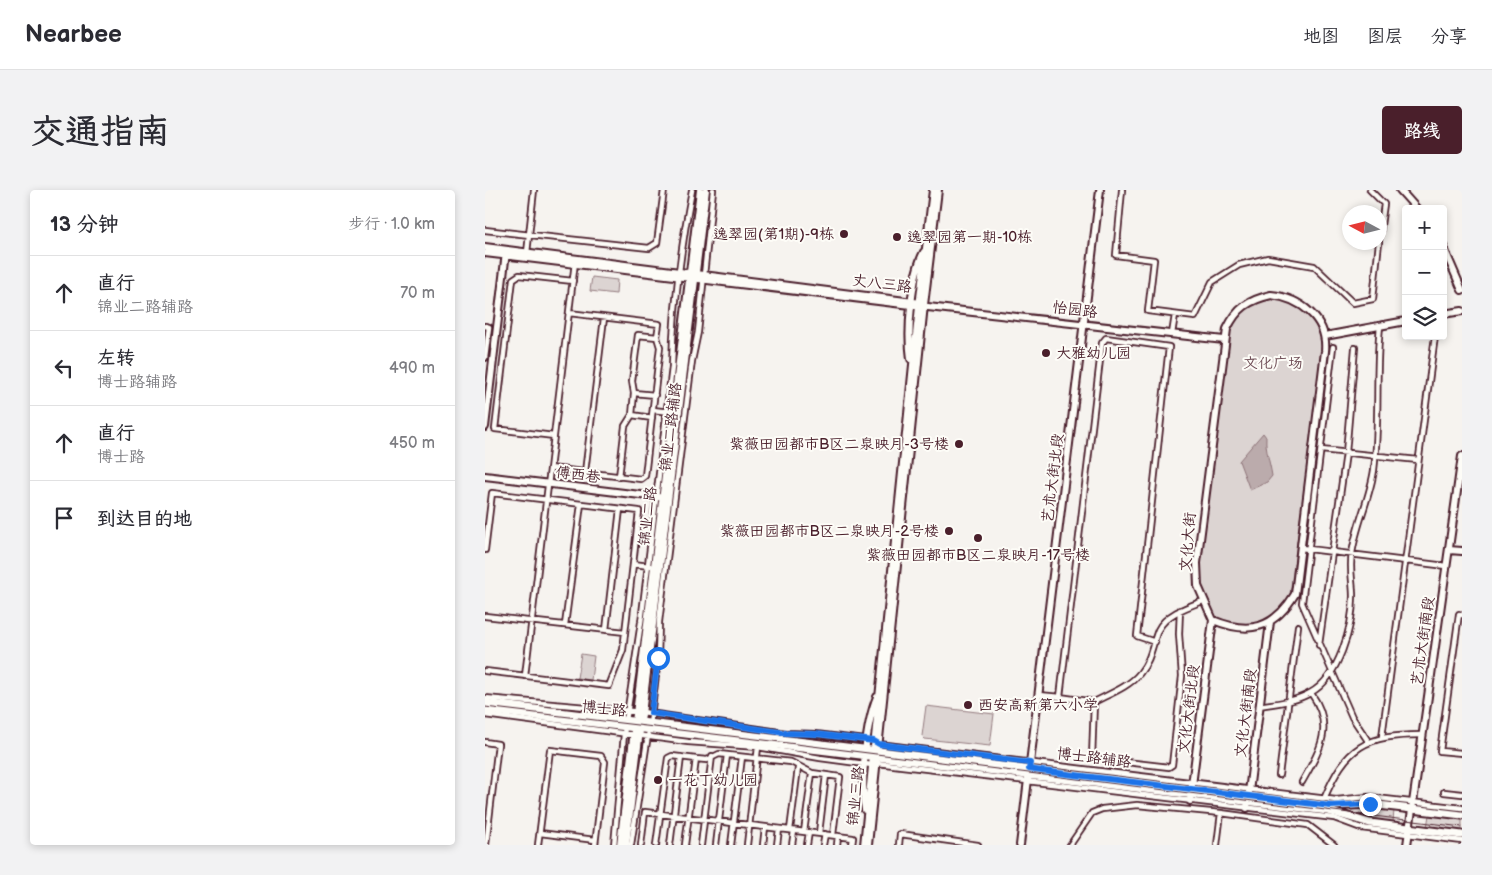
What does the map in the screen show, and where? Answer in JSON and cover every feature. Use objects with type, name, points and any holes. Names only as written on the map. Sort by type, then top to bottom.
[{"type":"main road","name":"博士路","points":[[485,703],[638,724],[1248,799],[1328,811],[1409,832],[1462,835]]},
{"type":"main road","name":"博士路","points":[[485,710],[626,722]]},
{"type":"main road","name":"博士路","points":[[1248,799],[1331,806],[1370,804],[1412,805],[1462,815]]},
{"type":"street","points":[[527,255],[534,190]]},
{"type":"street","points":[[485,230],[649,248],[657,243],[663,190]]},
{"type":"street","name":"锦业二路辅路","points":[[673,412],[680,274],[692,190]]},
{"type":"street","name":"锦业二路","points":[[693,275],[700,190]]},
{"type":"street","name":"锦业二路","points":[[626,845],[654,566],[673,412],[706,190]]},
{"type":"street","name":"锦业二路辅路","points":[[631,845],[650,725],[658,658],[659,622],[692,361],[705,277],[713,190]]},
{"type":"street","points":[[873,753],[917,303],[933,190]]},
{"type":"street","points":[[873,753],[913,368],[909,344],[938,190]]},
{"type":"street","name":"艺术大街北段","points":[[1020,845],[1100,190]]},
{"type":"street","points":[[1122,190],[1116,254],[1154,260],[1148,311],[1195,317],[1212,282],[1239,265],[1268,258],[1314,266],[1353,303],[1373,299],[1378,250]]},
{"type":"street","points":[[1370,190],[1383,205]]},
{"type":"street","points":[[1400,190],[1413,205]]},
{"type":"street","name":"丈八三路","points":[[485,247],[506,253]]},
{"type":"street","points":[[1445,250],[1462,290]]},
{"type":"street","name":"丈八三路","points":[[485,252],[527,255],[917,303]]},
{"type":"street","points":[[485,427],[506,253]]},
{"type":"street","points":[[525,676],[575,261]]},
{"type":"street","points":[[554,436],[495,429],[513,279],[519,275],[573,281]]},
{"type":"street","name":"文化大街","points":[[1213,620],[1203,601],[1197,578],[1197,564],[1224,340],[1232,319],[1243,306],[1258,298],[1271,295],[1286,296],[1299,303],[1312,314],[1325,336]]},
{"type":"street","name":"怡园路","points":[[917,303],[1224,340]]},
{"type":"street","points":[[1447,313],[1462,311]]},
{"type":"street","points":[[550,468],[641,479],[645,476],[655,395],[660,347],[657,337],[659,324],[569,313]]},
{"type":"street","points":[[1172,334],[1175,315]]},
{"type":"street","points":[[585,472],[604,318]]},
{"type":"street","points":[[1213,620],[1241,628],[1270,622],[1287,606],[1295,594],[1325,336],[1402,322]]},
{"type":"street","points":[[485,326],[489,327],[485,358]]},
{"type":"street","points":[[1259,706],[1289,701],[1311,693],[1331,673],[1344,647],[1351,618],[1353,596],[1351,554],[1373,473],[1375,456],[1378,420],[1376,359],[1380,326]]},
{"type":"street","points":[[619,477],[625,426],[632,415],[635,393],[632,381],[638,335],[657,337]]},
{"type":"street","points":[[1060,697],[1102,343],[1107,338],[1169,347],[1137,636],[1155,642]]},
{"type":"street","points":[[1382,737],[1434,340]]},
{"type":"street","points":[[1333,347],[1302,602],[1331,673],[1352,717],[1368,741]]},
{"type":"street","points":[[1319,645],[1346,453],[1355,348]]},
{"type":"street","points":[[635,393],[655,395]]},
{"type":"street","points":[[653,410],[673,412]]},
{"type":"street","points":[[632,415],[652,418]]},
{"type":"street","points":[[1321,450],[1418,460]]},
{"type":"street","name":"艺术大街南段","points":[[1407,845],[1462,456]]},
{"type":"street","name":"傅西巷","points":[[485,476],[663,497]]},
{"type":"street","points":[[485,550],[492,493],[639,511],[623,650],[609,686],[485,671]]},
{"type":"street","points":[[565,625],[581,504]]},
{"type":"street","points":[[605,630],[620,508]]},
{"type":"street","points":[[1301,548],[1446,566]]},
{"type":"street","points":[[1449,550],[1462,551]]},
{"type":"street","points":[[614,845],[627,711],[654,566],[633,564]]},
{"type":"street","points":[[1039,695],[1094,702],[1131,682],[1140,674],[1149,660],[1162,624],[1181,610],[1203,601]]},
{"type":"street","points":[[1094,702],[1092,758],[1169,767],[1172,765],[1182,676],[1181,610]]},
{"type":"street","points":[[1462,615],[1459,614],[1440,751],[1462,753]]},
{"type":"street","points":[[485,616],[625,632]]},
{"type":"street","name":"文化大街北段","points":[[1191,792],[1213,620]]},
{"type":"street","name":"文化大街南段","points":[[1248,799],[1270,622]]},
{"type":"street","points":[[1279,774],[1298,626]]},
{"type":"street","points":[[1301,782],[1320,750],[1325,726],[1318,703],[1311,693]]},
{"type":"street","name":"博士路辅路","points":[[485,698],[651,713],[786,733],[816,734],[873,753]]},
{"type":"street","name":"博士路辅路","points":[[485,715],[648,737],[758,747],[873,753],[1248,799],[1336,800],[1368,796],[1412,805],[1462,808]]},
{"type":"street","points":[[1324,799],[1342,765],[1356,749],[1368,741],[1382,737],[1422,734]]},
{"type":"street","name":"锦业二路","points":[[620,845],[637,735]]},
{"type":"street","points":[[485,742],[498,744],[486,845]]},
{"type":"street","points":[[747,845],[758,747]]},
{"type":"street","points":[[538,845],[550,750],[601,756],[605,762],[595,842],[540,833]]},
{"type":"street","name":"锦业三路","points":[[864,845],[873,753]]},
{"type":"street","name":"锦业三路","points":[[868,845],[873,753]]},
{"type":"street","points":[[716,845],[727,755]]},
{"type":"street","points":[[656,845],[668,758],[681,757],[707,760],[712,756],[727,755],[791,762],[798,768],[811,773],[840,777],[837,845]]},
{"type":"street","points":[[701,845],[712,756]]},
{"type":"street","points":[[670,845],[681,757]]},
{"type":"street","points":[[731,845],[741,757]]},
{"type":"street","points":[[685,845],[696,759]]},
{"type":"street","points":[[793,845],[792,830],[798,768]]},
{"type":"street","points":[[807,845],[806,832],[811,773]]},
{"type":"street","points":[[819,834],[826,775]]},
{"type":"street","points":[[1444,792],[1462,794]]},
{"type":"street","points":[[1070,845],[1093,814],[1102,809],[1137,805],[1221,813],[1308,825],[1334,845]]},
{"type":"street","points":[[641,845],[645,812],[853,838],[852,845]]},
{"type":"street","points":[[1217,845],[1221,813]]},
{"type":"street","points":[[763,845],[765,827]]},
{"type":"street","points":[[777,845],[779,829]]},
{"type":"street","points":[[1409,832],[1462,841]]},
{"type":"street","points":[[823,845],[825,834]]},
{"type":"street","points":[[899,845],[900,834],[978,845]]},
{"type":"street","points":[[927,838],[927,845]]},
{"type":"green space","points":[[592,277],[617,280],[616,294],[590,291]]},
{"type":"green space","name":"文化广场","points":[[1269,298],[1292,303],[1308,315],[1319,332],[1322,355],[1290,594],[1276,612],[1266,619],[1245,626],[1234,626],[1224,622],[1210,609],[1203,590],[1200,563],[1229,337],[1235,323],[1243,312]]},
{"type":"green space","points":[[581,654],[594,656],[591,680],[577,678]]},
{"type":"green space","points":[[926,706],[994,714],[990,746],[925,739],[922,736]]},
{"type":"green space","points":[[1374,808],[1394,810],[1393,822],[1351,815],[1352,809]]},
{"type":"green space","points":[[1429,815],[1462,819],[1462,831],[1427,827]]},
{"type":"shaded area","points":[[1263,433],[1266,437],[1272,476],[1267,482],[1250,490],[1239,461]]},
{"type":"tram line","points":[[485,707],[1462,827]]},
{"type":"place","name":"逸翠园(第1期)-9栋","points":[[844,234]]},
{"type":"place","name":"逸翠园第一期-10栋","points":[[897,237]]},
{"type":"place","name":"大雅幼儿园","points":[[1046,353]]},
{"type":"place","name":"紫薇田园都市B区二泉映月-3号楼","points":[[959,444]]},
{"type":"place","name":"紫薇田园都市B区二泉映月-2号楼","points":[[949,531]]},
{"type":"place","name":"紫薇田园都市B区二泉映月-17号楼","points":[[978,538]]},
{"type":"place","name":"西安高新第六小学","points":[[968,705]]},
{"type":"place","name":"一花丁幼儿园","points":[[658,780]]},
{"type":"route","points":[[658,658],[651,713],[786,733],[816,734],[874,741],[879,744],[1030,763],[1029,769],[1042,771],[1331,806],[1342,807],[1370,804]]}]
